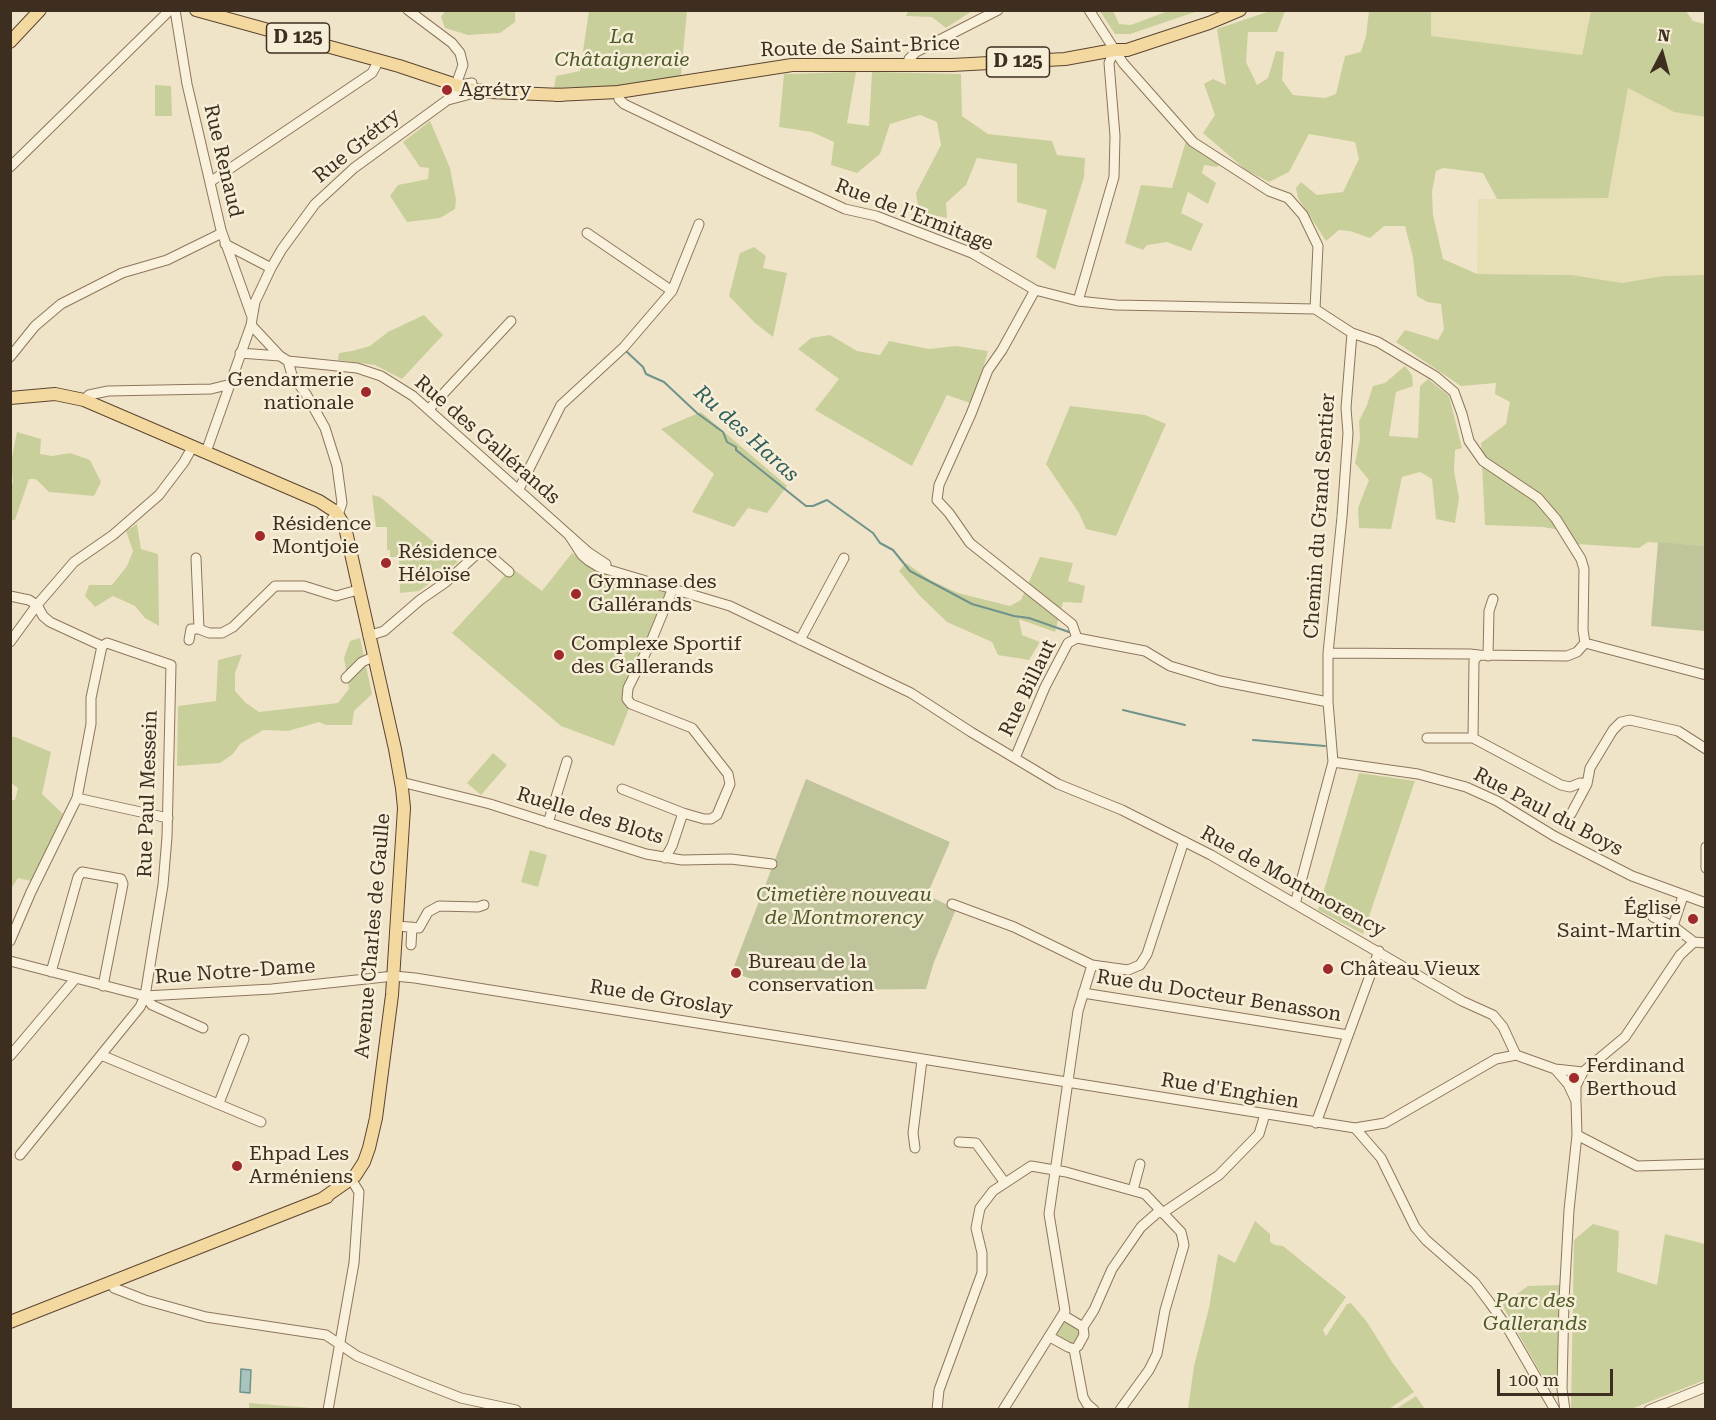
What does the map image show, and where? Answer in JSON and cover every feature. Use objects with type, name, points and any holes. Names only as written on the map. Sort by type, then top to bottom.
[{"type":"main road","points":[[10,42],[40,10]]},
{"type":"main road","name":"Route de Saint-Brice","points":[[196,10],[399,66],[432,71],[483,92],[601,98],[626,97],[750,70],[792,64],[915,64],[1047,60],[1114,50]]},
{"type":"main road","name":"D 125","points":[[1114,50],[1125,44],[1234,10]]},
{"type":"main road","name":"D 125","points":[[1114,50],[1127,50],[1209,23],[1240,10]]},
{"type":"main road","name":"Route de Saint-Brice","points":[[458,82],[508,92]]},
{"type":"main road","name":"Avenue Charles de Gaulle","points":[[10,398],[55,394],[84,400],[309,496],[335,517],[348,547],[401,782],[404,807],[394,976],[372,1156],[365,1173],[354,1182]]},
{"type":"main road","points":[[10,1322],[322,1199],[354,1182]]},
{"type":"street","points":[[10,167],[170,10]]},
{"type":"street","name":"Rue Renaud","points":[[176,10],[187,84],[222,233],[251,321]]},
{"type":"street","points":[[408,10],[452,43],[460,53],[463,65],[458,82]]},
{"type":"street","points":[[915,64],[929,45],[998,10]]},
{"type":"street","points":[[1089,10],[1123,63],[1193,142],[1269,191],[1288,198],[1303,215],[1318,246],[1315,309],[1352,333],[1378,342],[1435,376],[1454,392],[1469,441],[1484,461],[1538,498],[1567,536],[1581,559],[1584,569],[1583,630],[1585,643]]},
{"type":"street","points":[[1078,301],[1114,177],[1115,136],[1109,63],[1114,50]]},
{"type":"street","points":[[210,182],[372,73],[380,60]]},
{"type":"street","name":"Rue Grétry","points":[[446,101],[458,82]]},
{"type":"street","name":"Rue Grétry","points":[[206,452],[231,384],[255,302],[271,268],[315,204],[354,168],[446,101],[474,92],[483,92]]},
{"type":"street","name":"Rue de l'Ermitage","points":[[626,97],[845,209],[876,216],[972,253],[1035,290],[1078,301],[1116,305],[1315,309]]},
{"type":"street","points":[[519,489],[561,405],[624,346],[672,291],[699,224]]},
{"type":"street","points":[[10,357],[34,326],[70,300],[122,273],[167,260],[222,233]]},
{"type":"street","points":[[587,233],[672,291]]},
{"type":"street","points":[[225,244],[271,268]]},
{"type":"street","points":[[1035,290],[988,370],[939,484],[937,500],[970,543],[1072,624],[1077,638],[1145,651],[1170,666],[1220,681],[1328,702]]},
{"type":"street","points":[[251,321],[284,358],[292,375],[326,428],[337,466],[342,503],[335,517]]},
{"type":"street","points":[[429,409],[511,321]]},
{"type":"street","name":"Chemin du Grand Sentier","points":[[1295,904],[1333,762],[1328,702],[1328,653],[1342,517],[1348,433],[1346,408],[1352,333]]},
{"type":"street","name":"Rue des Gallérands","points":[[240,353],[357,368],[381,376],[429,409],[519,489],[569,535],[589,561],[599,567],[730,606],[911,693],[971,732]]},
{"type":"street","points":[[84,400],[87,395],[102,392],[211,389],[231,384]]},
{"type":"street","points":[[10,642],[37,605],[74,562],[113,535],[159,495],[193,446]]},
{"type":"street","points":[[367,633],[379,633],[481,552],[491,556],[509,572]]},
{"type":"street","points":[[196,558],[199,629]]},
{"type":"street","points":[[800,640],[844,558]]},
{"type":"street","points":[[189,640],[191,629],[222,633],[233,627],[275,586],[304,586],[336,596],[358,590]]},
{"type":"street","points":[[622,789],[683,813],[711,819],[717,815],[730,784],[728,774],[692,728],[631,704],[627,699],[627,694],[673,588]]},
{"type":"street","points":[[10,596],[28,600],[37,605]]},
{"type":"street","points":[[1484,656],[1489,611],[1493,598]]},
{"type":"street","name":"Rue Paul Messein","points":[[37,605],[43,616],[50,622],[102,646],[107,643],[171,665],[168,818],[163,885],[145,996]]},
{"type":"street","name":"Rue Billaut","points":[[1015,758],[1068,643],[1077,638]]},
{"type":"street","points":[[1328,653],[1567,656],[1577,652],[1585,643]]},
{"type":"street","points":[[1585,643],[1706,675]]},
{"type":"street","points":[[10,941],[77,798],[91,724],[91,698],[102,646]]},
{"type":"street","points":[[1473,738],[1472,665],[1474,660],[1484,656]]},
{"type":"street","points":[[346,678],[362,662],[373,657]]},
{"type":"street","points":[[1571,813],[1587,784],[1590,768],[1613,730],[1621,722],[1629,720],[1678,731],[1706,749]]},
{"type":"street","name":"Rue de Montmorency","points":[[971,732],[1058,784],[1122,810],[1184,841],[1379,951],[1462,1001],[1493,1015],[1503,1027],[1516,1055]]},
{"type":"street","points":[[1427,738],[1473,738],[1561,785],[1570,787],[1580,783],[1587,784]]},
{"type":"street","points":[[548,823],[567,761]]},
{"type":"street","name":"Rue Paul du Boys","points":[[1333,762],[1418,774],[1466,787],[1497,801],[1554,836],[1632,876],[1706,903]]},
{"type":"street","name":"Ruelle des Blots","points":[[401,782],[490,804],[646,854],[665,858],[731,859],[772,864]]},
{"type":"street","points":[[77,798],[168,818]]},
{"type":"street","points":[[665,858],[672,846],[683,813]]},
{"type":"street","points":[[952,904],[1014,927],[1092,965],[1128,970],[1140,965],[1147,954],[1184,841]]},
{"type":"street","points":[[1706,847],[1706,868]]},
{"type":"street","points":[[51,972],[78,876],[82,872],[121,879],[123,884],[103,986]]},
{"type":"street","points":[[1673,926],[1683,896]]},
{"type":"street","points":[[398,926],[420,928],[428,912],[439,906],[478,907],[484,905]]},
{"type":"street","points":[[1653,917],[1673,926],[1694,942],[1706,943]]},
{"type":"street","points":[[411,945],[412,927]]},
{"type":"street","points":[[1564,1410],[1562,1389],[1564,1300],[1569,1210],[1577,1135],[1576,1086],[1583,1072],[1625,1037],[1680,955],[1694,942]]},
{"type":"street","points":[[1316,1123],[1379,951]]},
{"type":"street","name":"Rue Notre-Dame","points":[[10,961],[145,996],[272,989],[394,976]]},
{"type":"street","points":[[1003,1410],[1065,1311],[1049,1220],[1078,1011],[1092,965]]},
{"type":"street","name":"Rue de Groslay","points":[[394,976],[698,1022],[922,1060]]},
{"type":"street","points":[[10,1056],[75,979]]},
{"type":"street","name":"Rue du Docteur Benasson","points":[[1083,993],[1348,1035]]},
{"type":"street","points":[[20,1155],[140,1007],[145,996],[152,1005],[203,1028]]},
{"type":"street","points":[[219,1103],[244,1039]]},
{"type":"street","points":[[102,1055],[261,1122]]},
{"type":"street","points":[[1516,1055],[1555,1069],[1583,1072]]},
{"type":"street","name":"Rue d'Enghien","points":[[922,1060],[1355,1128],[1385,1123],[1496,1059],[1516,1055]]},
{"type":"street","points":[[915,1148],[913,1132],[922,1060]]},
{"type":"street","points":[[1555,1069],[1568,1084],[1576,1101]]},
{"type":"street","points":[[1074,1349],[1084,1335],[1083,1327],[1095,1310],[1112,1269],[1141,1227],[1157,1213],[1164,1212],[1219,1175],[1259,1134],[1265,1114]]},
{"type":"street","points":[[1355,1128],[1381,1158],[1415,1227],[1426,1240],[1475,1283],[1507,1327],[1556,1410]]},
{"type":"street","points":[[1577,1135],[1637,1166],[1706,1164]]},
{"type":"street","points":[[959,1142],[976,1143],[1005,1183]]},
{"type":"street","points":[[1133,1190],[1140,1164]]},
{"type":"street","points":[[937,1410],[939,1390],[982,1273],[982,1253],[976,1228],[978,1214],[983,1202],[993,1191],[1031,1166],[1055,1170],[1145,1194],[1181,1232],[1184,1245],[1165,1310],[1157,1354],[1149,1370],[1120,1410]]},
{"type":"street","points":[[328,1410],[354,1263],[359,1198],[354,1182]]},
{"type":"street","points":[[111,1283],[114,1288],[145,1300],[206,1317],[326,1335],[357,1356],[461,1398],[516,1410]]},
{"type":"street","points":[[1063,1315],[1083,1327]]},
{"type":"street","points":[[1050,1337],[1074,1349]]},
{"type":"street","points":[[1074,1349],[1083,1397],[1094,1410]]},
{"type":"street","points":[[1649,1410],[1706,1387]]},
{"type":"street","points":[[1556,1410],[1562,1389]]},
{"type":"shaded area","points":[[1431,11],[1591,11],[1582,55],[1431,36]]},
{"type":"shaded area","points":[[1628,88],[1674,112],[1705,117],[1705,275],[1663,276],[1622,283],[1572,275],[1477,274],[1478,199],[1608,198]]},
{"type":"green space","points":[[908,10],[972,11],[946,28],[932,17],[906,16]]},
{"type":"green space","points":[[445,11],[515,11],[515,22],[500,33],[468,35],[445,28],[441,17]]},
{"type":"green space","name":"La Châtaigneraie","points":[[589,11],[687,11],[679,78],[629,86],[554,88],[556,76],[580,71]]},
{"type":"green space","points":[[1100,11],[1113,11],[1119,24],[1131,25],[1168,11],[1198,11],[1130,34],[1115,34]]},
{"type":"green space","points":[[1270,11],[1285,11],[1277,32],[1248,32],[1246,62],[1257,85],[1268,78],[1276,51],[1284,52],[1282,80],[1293,95],[1325,98],[1336,94],[1345,56],[1361,52],[1366,36],[1369,11],[1431,11],[1431,36],[1582,55],[1591,11],[1686,11],[1693,21],[1705,24],[1705,117],[1674,112],[1628,88],[1608,198],[1497,199],[1483,173],[1443,168],[1436,171],[1432,192],[1433,215],[1443,259],[1477,274],[1572,275],[1622,283],[1663,276],[1705,275],[1705,546],[1648,542],[1639,548],[1576,544],[1566,531],[1543,527],[1485,525],[1481,443],[1506,424],[1510,402],[1495,394],[1496,383],[1461,386],[1396,342],[1405,330],[1438,340],[1444,329],[1441,304],[1427,302],[1417,296],[1413,257],[1405,226],[1384,226],[1370,238],[1339,230],[1326,241],[1298,198],[1296,188],[1301,182],[1317,195],[1343,192],[1359,159],[1355,142],[1309,134],[1289,172],[1269,182],[1246,170],[1203,133],[1215,115],[1204,84],[1213,79],[1226,85],[1217,29]]},
{"type":"green space","points":[[856,72],[847,123],[869,126],[872,72],[961,74],[962,116],[988,134],[1052,141],[1057,155],[1085,158],[1084,177],[1055,270],[1036,257],[1047,210],[1017,202],[1017,164],[977,158],[966,185],[946,203],[947,218],[919,212],[916,193],[941,145],[937,122],[920,115],[890,124],[880,154],[857,173],[831,165],[834,142],[812,132],[779,127],[784,74]]},
{"type":"green space","points":[[155,85],[171,86],[172,116],[155,116]]},
{"type":"green space","points":[[430,121],[450,168],[456,200],[455,209],[440,218],[407,222],[390,196],[398,185],[428,179],[429,168],[420,167],[403,142]]},
{"type":"green space","points":[[1186,141],[1221,163],[1217,167],[1204,165],[1202,173],[1216,183],[1208,204],[1188,192],[1181,213],[1203,224],[1191,251],[1167,242],[1147,245],[1143,250],[1125,243],[1141,185],[1172,188]]},
{"type":"green space","points":[[754,247],[766,256],[763,268],[787,273],[773,337],[755,323],[729,296],[740,253]]},
{"type":"green space","points":[[424,315],[443,335],[402,379],[375,365],[338,360],[339,353],[370,346],[388,332]]},
{"type":"green space","points":[[830,335],[857,351],[880,355],[889,341],[929,349],[956,346],[988,351],[973,404],[947,395],[912,466],[815,410],[839,379],[798,349],[811,338]]},
{"type":"green space","points":[[1405,366],[1412,375],[1413,386],[1396,392],[1389,436],[1418,438],[1420,386],[1428,379],[1449,396],[1462,448],[1455,450],[1454,471],[1459,498],[1455,523],[1436,519],[1432,479],[1420,472],[1402,477],[1391,529],[1359,528],[1358,508],[1369,480],[1355,463],[1360,439],[1359,421],[1373,386],[1385,383]]},
{"type":"green space","points":[[1070,406],[1145,415],[1166,424],[1116,536],[1086,529],[1079,513],[1046,464]]},
{"type":"green space","points":[[701,412],[787,486],[767,513],[748,508],[734,527],[692,512],[714,474],[661,429]]},
{"type":"green space","points":[[17,432],[41,439],[40,454],[52,456],[70,453],[90,460],[101,482],[94,496],[49,492],[36,479],[29,479],[15,520],[11,520],[13,482],[11,462]]},
{"type":"green space","points":[[372,495],[380,497],[458,562],[419,591],[400,593],[399,557],[390,557],[390,550],[387,550],[387,527],[376,527]]},
{"type":"green space","points":[[137,524],[141,549],[158,554],[159,626],[145,618],[135,606],[113,596],[95,607],[85,596],[89,585],[112,585],[127,566],[133,551],[126,531]]},
{"type":"green space","points":[[1658,542],[1705,546],[1705,631],[1651,626]]},
{"type":"green space","name":"Complexe Sportif des Gallerands","points":[[572,553],[592,566],[667,591],[650,636],[630,674],[623,694],[624,701],[630,706],[614,746],[561,726],[452,633],[512,568],[542,591]]},
{"type":"green space","points":[[1040,557],[1073,563],[1068,581],[1085,586],[1082,603],[1063,602],[1055,632],[1019,619],[1022,635],[1040,642],[1029,660],[998,655],[992,642],[947,622],[920,596],[899,571],[906,563],[930,580],[958,593],[1010,606],[1021,600]]},
{"type":"green space","points":[[360,638],[372,694],[354,711],[352,725],[326,725],[319,722],[288,731],[263,730],[240,744],[233,754],[220,763],[177,766],[178,706],[216,701],[218,660],[242,654],[235,673],[235,691],[259,712],[338,703],[349,689],[344,658],[350,641]]},
{"type":"green space","points":[[10,737],[51,752],[42,794],[63,814],[31,881],[18,878],[11,889],[11,800],[15,800],[18,788],[11,783]]},
{"type":"green space","points":[[493,753],[507,765],[481,795],[467,783]]},
{"type":"green space","points":[[1359,773],[1415,781],[1363,934],[1318,910]]},
{"type":"green space","name":"Cimetière nouveau de Montmorency","points":[[806,779],[950,842],[927,895],[956,909],[934,962],[926,989],[803,990],[770,985],[740,975],[740,971],[733,969]]},
{"type":"green space","points":[[530,850],[547,855],[538,887],[521,882]]},
{"type":"green space","points":[[1255,1221],[1270,1234],[1270,1242],[1283,1246],[1346,1297],[1323,1330],[1326,1336],[1347,1304],[1351,1303],[1367,1322],[1414,1392],[1389,1409],[1188,1409],[1194,1366],[1209,1308],[1218,1254],[1235,1263]]},
{"type":"green space","points":[[1593,1224],[1619,1231],[1617,1272],[1657,1285],[1665,1234],[1705,1244],[1705,1380],[1631,1409],[1571,1409],[1574,1240]]},
{"type":"green space","name":"Parc des Gallerands","points":[[1561,1285],[1558,1374],[1543,1377],[1502,1305],[1528,1286]]},
{"type":"green space","points":[[1068,1322],[1076,1325],[1079,1333],[1076,1341],[1068,1344],[1060,1341],[1057,1333],[1060,1325]]},
{"type":"green space","points":[[1416,1396],[1425,1409],[1396,1409]]},
{"type":"green space","points":[[249,1403],[311,1408],[249,1409]]},
{"type":"water","points":[[241,1369],[251,1370],[250,1393],[240,1392]]},
{"type":"waterway","name":"Ru des Haras","points":[[627,352],[643,367],[646,374],[664,382],[697,413],[723,432],[727,442],[736,447],[736,450],[806,506],[813,506],[827,500],[873,533],[880,543],[893,550],[910,571],[972,604],[1029,618],[1069,632]]},
{"type":"waterway","name":"Ru des Haras","points":[[1123,710],[1185,725]]},
{"type":"waterway","name":"Ru des Haras","points":[[1253,740],[1325,746]]},
{"type":"place","name":"Agrétry","points":[[447,90]]},
{"type":"place","name":"Gendarmerie nationale","points":[[366,392]]},
{"type":"place","name":"Résidence Montjoie","points":[[260,536]]},
{"type":"place","name":"Résidence Héloïse","points":[[386,563]]},
{"type":"place","name":"Gymnase des Gallérands","points":[[576,594]]},
{"type":"place","name":"Complexe Sportif des Gallerands","points":[[559,655]]},
{"type":"place","name":"Église Saint-Martin","points":[[1693,919]]},
{"type":"place","name":"Château Vieux","points":[[1328,969]]},
{"type":"place","name":"Bureau de la conservation","points":[[736,973]]},
{"type":"place","name":"Ferdinand Berthoud","points":[[1574,1078]]},
{"type":"place","name":"Ehpad Les Arméniens","points":[[237,1166]]}]
